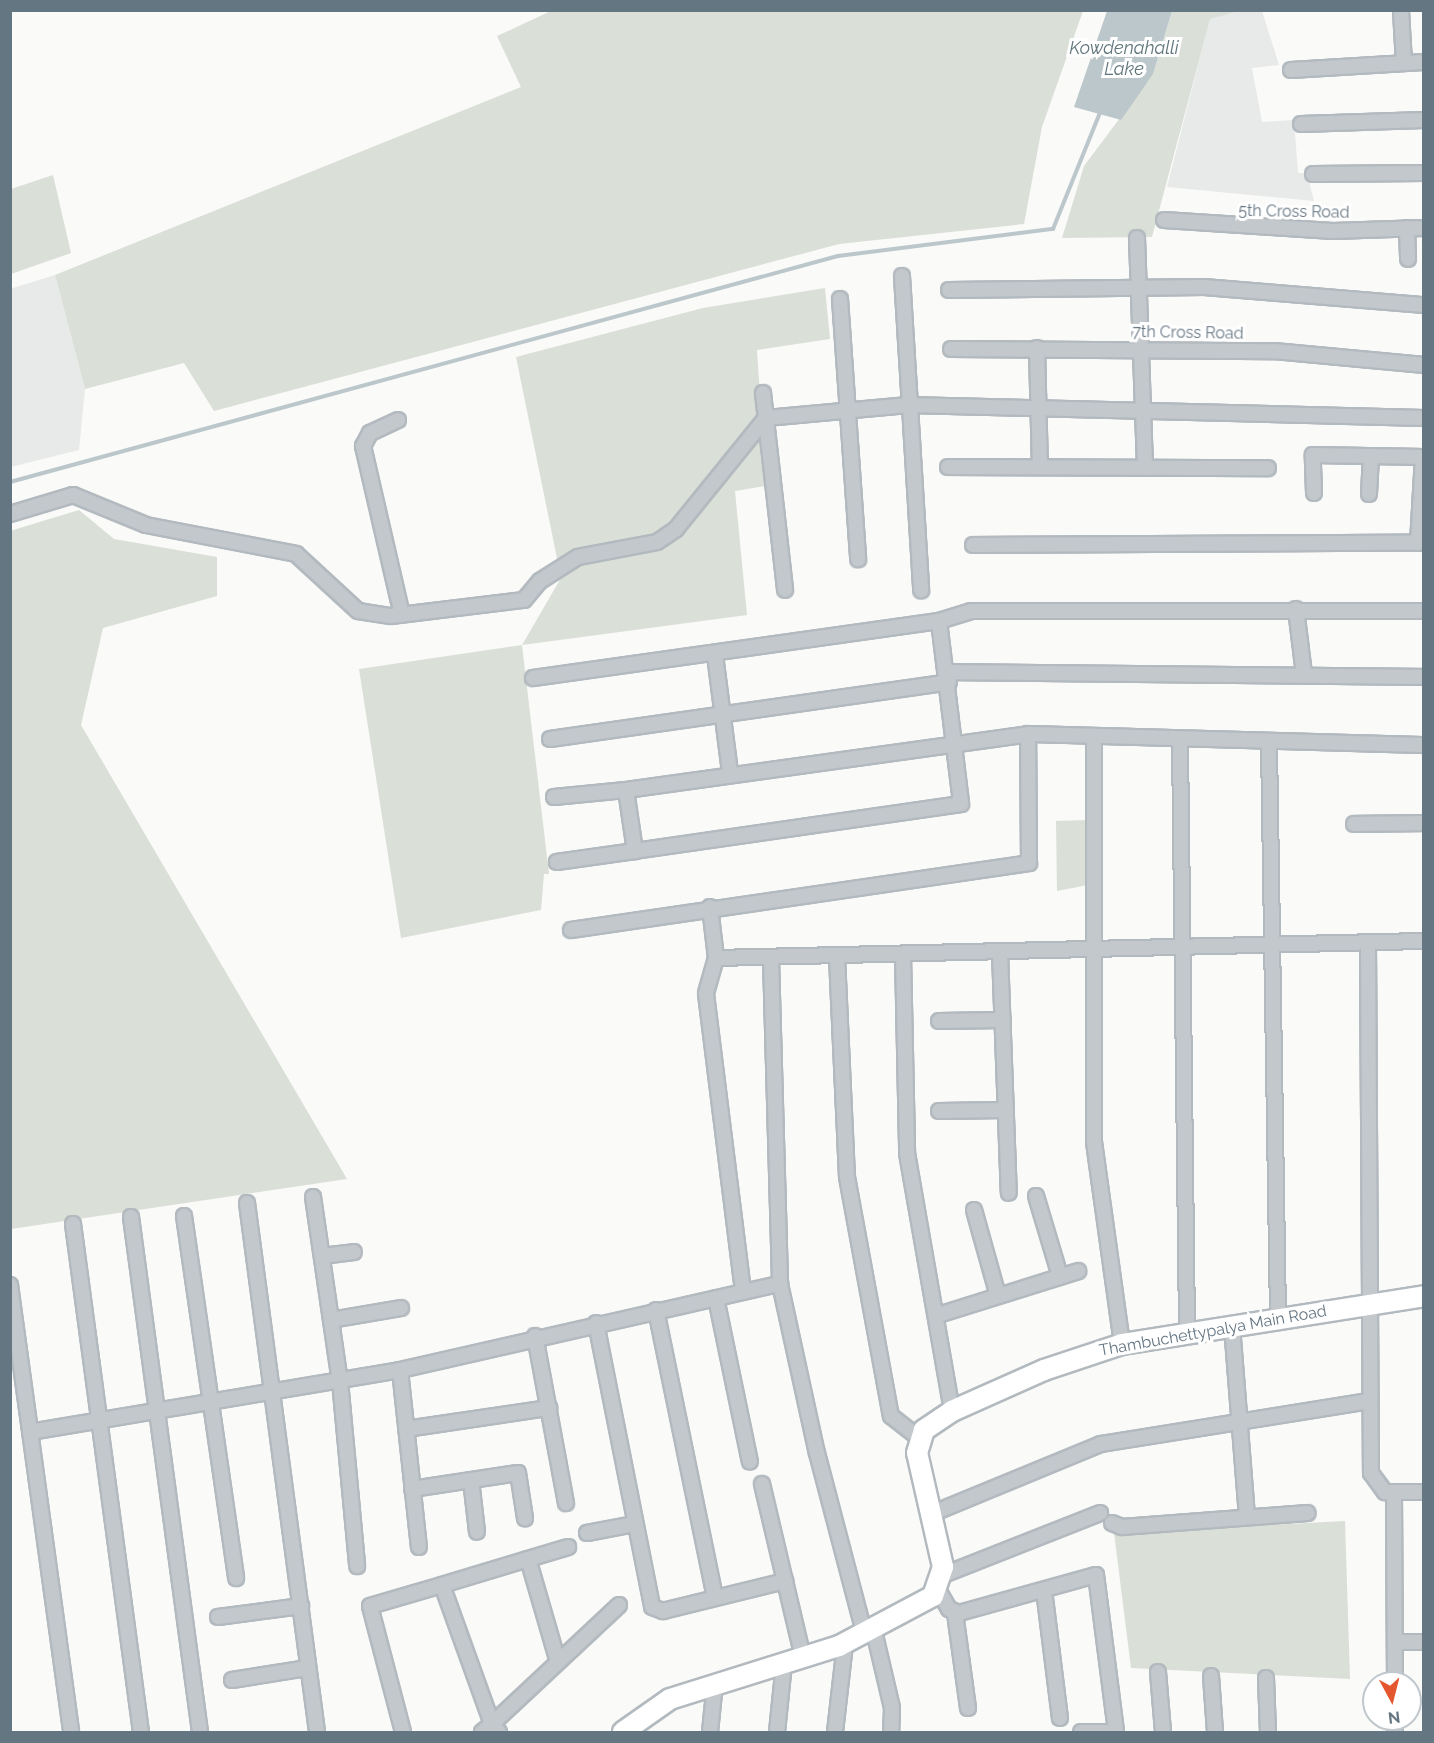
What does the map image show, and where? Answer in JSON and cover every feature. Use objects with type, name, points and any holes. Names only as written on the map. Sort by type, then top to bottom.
[{"type":"main road","name":"Thambuchettypalya Main Road","points":[[920,1439],[932,1422],[952,1411],[1044,1370],[1122,1344],[1424,1296]]},
{"type":"main road","points":[[623,1732],[660,1704],[715,1683],[845,1644],[921,1607],[940,1583],[931,1514],[917,1460],[920,1439]]},
{"type":"street","points":[[1401,11],[1404,63]]},
{"type":"street","points":[[1291,70],[1424,62]]},
{"type":"street","points":[[1300,124],[1424,120]]},
{"type":"street","points":[[1313,174],[1424,173]]},
{"type":"street","name":"5th Cross Road","points":[[1164,220],[1333,231],[1424,228]]},
{"type":"street","points":[[1407,228],[1408,258]]},
{"type":"street","points":[[1137,238],[1136,291],[1145,468]]},
{"type":"street","points":[[902,276],[908,405],[921,590]]},
{"type":"street","points":[[949,290],[1136,291],[1204,287],[1424,305]]},
{"type":"street","points":[[840,299],[851,409],[858,559]]},
{"type":"street","points":[[1038,348],[1040,467]]},
{"type":"street","name":"7th Cross Road","points":[[951,349],[1274,351],[1424,365]]},
{"type":"street","points":[[763,393],[785,590]]},
{"type":"street","points":[[10,514],[54,498],[86,498],[111,514],[146,525],[296,554],[358,611],[374,617],[524,600],[540,581],[578,557],[657,542],[676,528],[766,418],[908,405],[1039,408],[1142,407],[1424,418]]},
{"type":"street","points":[[398,420],[370,434],[363,446],[402,615]]},
{"type":"street","points":[[973,545],[1421,543],[1423,457],[1313,455],[1314,493]]},
{"type":"street","points":[[1369,494],[1371,456]]},
{"type":"street","points":[[948,467],[1268,468]]},
{"type":"street","points":[[1296,609],[1304,674]]},
{"type":"street","points":[[533,678],[715,655],[939,621],[971,611],[1296,609],[1424,611]]},
{"type":"street","points":[[557,862],[961,804],[949,677],[939,621]]},
{"type":"street","points":[[715,655],[730,772]]},
{"type":"street","points":[[550,739],[723,714],[949,677],[1304,674],[1424,677]]},
{"type":"street","points":[[571,930],[710,907],[1029,863],[1028,734]]},
{"type":"street","points":[[554,797],[627,790],[730,772],[1028,734],[1269,744],[1424,745]]},
{"type":"street","points":[[1094,736],[1092,950],[1094,1142],[1122,1344]]},
{"type":"street","points":[[1180,740],[1188,1333]]},
{"type":"street","points":[[1269,744],[1278,1319]]},
{"type":"street","points":[[627,790],[635,851]]},
{"type":"street","points":[[1354,824],[1424,823]]},
{"type":"street","points":[[710,907],[716,958],[706,994],[742,1292]]},
{"type":"street","points":[[716,958],[903,956],[1424,941]]},
{"type":"street","points":[[1368,943],[1367,1305],[1373,1483],[1394,1494],[1424,1492]]},
{"type":"street","points":[[1000,953],[1009,1193]]},
{"type":"street","points":[[903,956],[905,1133],[938,1315],[952,1411]]},
{"type":"street","points":[[837,957],[847,1178],[891,1416],[920,1439]]},
{"type":"street","points":[[771,959],[780,1284],[817,1453],[892,1708],[891,1732]]},
{"type":"street","points":[[939,1021],[1003,1020]]},
{"type":"street","points":[[939,1111],[1006,1110]]},
{"type":"street","points":[[1036,1196],[1060,1276]]},
{"type":"street","points":[[313,1197],[340,1381],[357,1566]]},
{"type":"street","points":[[247,1203],[316,1732]]},
{"type":"street","points":[[974,1210],[998,1296]]},
{"type":"street","points":[[184,1215],[236,1578]]},
{"type":"street","points":[[131,1217],[201,1732]]},
{"type":"street","points":[[73,1224],[141,1732]]},
{"type":"street","points":[[322,1256],[354,1252]]},
{"type":"street","points":[[938,1315],[1078,1270]]},
{"type":"street","points":[[30,1432],[400,1370],[535,1336],[780,1284]]},
{"type":"street","points":[[10,1285],[71,1732]]},
{"type":"street","points":[[716,1298],[750,1461]]},
{"type":"street","points":[[331,1320],[401,1308]]},
{"type":"street","points":[[656,1310],[715,1597]]},
{"type":"street","points":[[596,1323],[652,1607],[663,1611],[785,1581]]},
{"type":"street","points":[[1232,1326],[1247,1516]]},
{"type":"street","points":[[535,1336],[566,1503]]},
{"type":"street","points":[[400,1370],[419,1547]]},
{"type":"street","points":[[931,1514],[1088,1448],[1239,1420],[1369,1401]]},
{"type":"street","points":[[406,1429],[549,1408]]},
{"type":"street","points":[[412,1489],[518,1473],[525,1518]]},
{"type":"street","points":[[471,1480],[477,1532]]},
{"type":"street","points":[[762,1484],[803,1657]]},
{"type":"street","points":[[1394,1494],[1395,1671]]},
{"type":"street","points":[[968,1708],[955,1613],[940,1583],[1100,1513]]},
{"type":"street","points":[[1112,1522],[1122,1527],[1307,1513]]},
{"type":"street","points":[[587,1533],[636,1524]]},
{"type":"street","points":[[403,1732],[370,1606],[568,1547]]},
{"type":"street","points":[[528,1559],[558,1662]]},
{"type":"street","points":[[955,1613],[1096,1575],[1116,1732]]},
{"type":"street","points":[[442,1585],[491,1730],[558,1662],[619,1605]]},
{"type":"street","points":[[1044,1590],[1059,1718]]},
{"type":"street","points":[[218,1617],[300,1605]]},
{"type":"street","points":[[1395,1642],[1424,1642]]},
{"type":"street","points":[[835,1732],[845,1644]]},
{"type":"street","points":[[777,1732],[784,1663]]},
{"type":"street","points":[[232,1680],[308,1668]]},
{"type":"street","points":[[1158,1672],[1163,1732]]},
{"type":"street","points":[[1211,1676],[1215,1732]]},
{"type":"street","points":[[1266,1678],[1268,1732]]},
{"type":"street","points":[[710,1732],[715,1683]]},
{"type":"street","points":[[1081,1732],[1106,1732]]},
{"type":"shaded area","points":[[551,11],[1083,11],[1042,127],[1024,224],[839,244],[214,411],[184,363],[85,389],[55,275],[521,87],[497,36]]},
{"type":"shaded area","points":[[1172,11],[1239,11],[1210,19],[1152,237],[1062,238],[1084,166],[1153,74]]},
{"type":"shaded area","points":[[1239,11],[1262,11],[1279,65],[1252,68],[1262,122],[1294,120],[1298,173],[1307,173],[1314,201],[1167,187],[1210,18]]},
{"type":"shaded area","points":[[53,175],[71,253],[11,274],[11,189]]},
{"type":"shaded area","points":[[55,275],[85,389],[79,450],[11,467],[10,289]]},
{"type":"shaded area","points":[[825,288],[830,339],[757,350],[766,486],[735,491],[747,615],[522,645],[561,578],[516,357],[703,308]]},
{"type":"shaded area","points":[[79,510],[114,539],[217,557],[217,596],[103,628],[81,725],[347,1179],[11,1229],[10,531]]},
{"type":"shaded area","points":[[522,645],[549,874],[544,874],[541,910],[401,938],[359,669]]},
{"type":"shaded area","points":[[1089,820],[1088,885],[1057,891],[1056,821]]},
{"type":"shaded area","points":[[1345,1521],[1350,1679],[1131,1668],[1114,1533]]},
{"type":"water","name":"Kowdenahalli Lake","points":[[1107,11],[1172,11],[1153,74],[1121,120],[1074,107]]},
{"type":"waterway","points":[[10,482],[838,256],[1053,229],[1101,110]]}]
